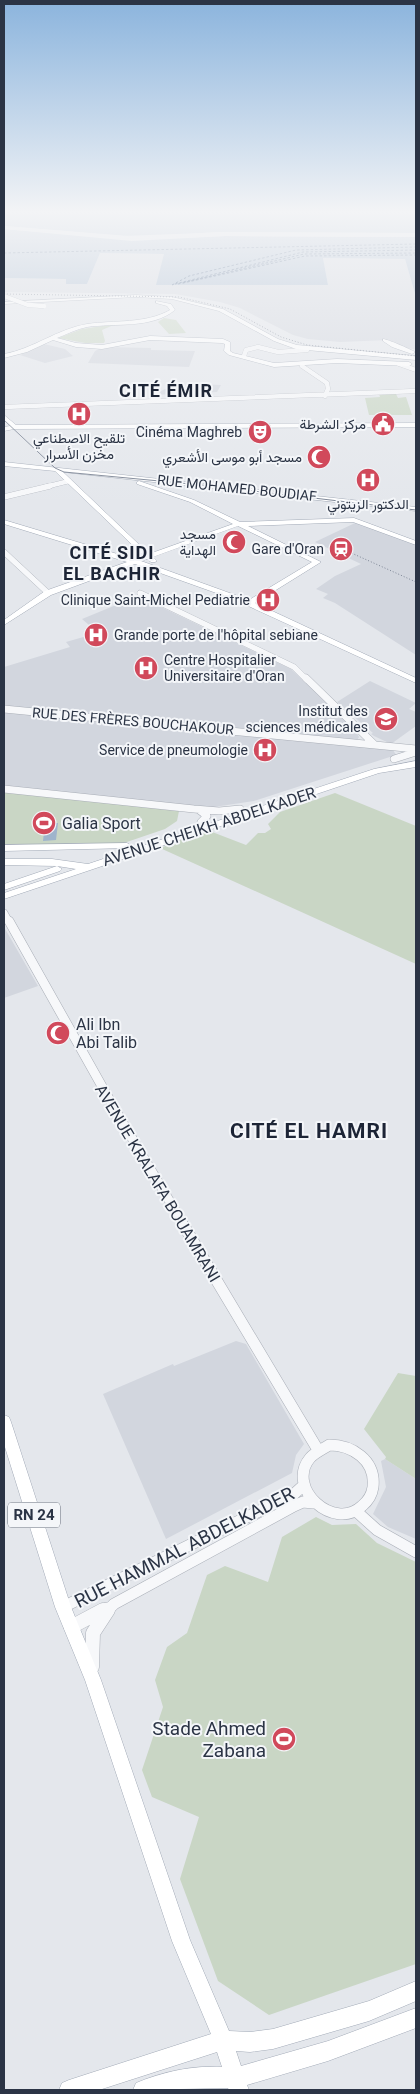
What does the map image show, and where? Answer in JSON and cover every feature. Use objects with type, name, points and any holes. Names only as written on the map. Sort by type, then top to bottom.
[{"type":"main road","points":[[4,356],[19,353],[52,338],[87,326],[155,318],[171,312],[173,309]]},
{"type":"main road","points":[[214,309],[225,312],[296,349],[416,358]]},
{"type":"main road","points":[[52,338],[66,345]]},
{"type":"main road","points":[[44,342],[66,345],[106,346],[154,338],[220,340],[228,342],[227,350],[231,354],[274,365],[325,361],[416,365]]},
{"type":"main road","points":[[385,340],[400,349],[416,352]]},
{"type":"main road","points":[[4,418],[14,427]]},
{"type":"main road","points":[[4,429],[14,427],[416,425]]},
{"type":"main road","name":"RUE MOHAMED BOUDIAF","points":[[4,464],[416,509]]},
{"type":"main road","points":[[58,471],[149,556],[155,568]]},
{"type":"main road","points":[[121,476],[192,500],[317,562],[250,603]]},
{"type":"main road","points":[[4,623],[48,593],[238,524],[354,520],[416,543]]},
{"type":"main road","points":[[4,522],[155,568],[250,603],[416,681]]},
{"type":"main road","name":"AVENUE CHEIKH ABDELKADER","points":[[4,887],[81,864],[394,758],[416,756]]},
{"type":"main road","name":"AVENUE CHEIKH ABDELKADER","points":[[4,896],[127,846],[201,822],[377,771],[416,764]]},
{"type":"main road","points":[[4,848],[127,846]]},
{"type":"main road","points":[[4,862],[81,864],[87,853],[76,847]]},
{"type":"main road","name":"RN 24","points":[[4,1422],[63,1608]]},
{"type":"main road","points":[[63,1608],[93,1680],[181,1941],[223,2040],[236,2084]]},
{"type":"main road","points":[[69,2090],[223,2040],[250,2042],[273,2039],[369,2011],[416,1991]]},
{"type":"main road","points":[[143,2090],[163,2083],[206,2076],[236,2084],[416,2018]]},
{"type":"street","points":[[257,360],[245,357],[246,350],[255,348],[278,352],[296,349]]},
{"type":"street","points":[[265,362],[285,363]]},
{"type":"street","points":[[399,364],[416,370]]},
{"type":"street","points":[[302,366],[327,383],[328,389],[325,396]]},
{"type":"street","points":[[4,407],[415,391]]},
{"type":"street","points":[[4,497],[68,481]]},
{"type":"street","points":[[4,552],[48,593]]},
{"type":"street","points":[[140,593],[294,667],[330,700],[363,739],[374,744],[416,750]]},
{"type":"street","name":"RUE DES FRÈRES BOUCHAKOUR","points":[[4,709],[363,739]]},
{"type":"street","points":[[394,758],[400,752],[395,747]]},
{"type":"street","points":[[394,758],[416,750]]},
{"type":"street","points":[[4,789],[236,812]]},
{"type":"street","points":[[194,809],[206,814],[207,818],[201,822]]},
{"type":"street","name":"AVENUE KRALAFA BOUAMRANI","points":[[4,913],[116,1113],[318,1450]]},
{"type":"street","points":[[329,1445],[344,1446],[359,1453],[370,1466],[373,1477],[373,1489],[367,1502],[356,1512],[340,1515],[323,1510],[313,1503],[304,1485],[303,1471],[308,1459],[318,1450],[329,1445]]},
{"type":"street","name":"RUE HAMMAL ABDELKADER","points":[[63,1608],[294,1494],[304,1485]]},
{"type":"street","points":[[71,1627],[294,1506],[303,1502],[313,1503]]},
{"type":"street","points":[[356,1512],[392,1541],[416,1552]]},
{"type":"street","points":[[93,1680],[90,1636],[101,1617],[114,1604]]},
{"type":"shaded area","points":[[241,309],[416,309],[416,350],[400,346],[389,340],[340,342],[308,339],[293,335]]},
{"type":"shaded area","points":[[44,344],[65,349],[73,356],[45,363],[20,355]]},
{"type":"shaded area","points":[[103,347],[195,351],[189,367],[88,363],[95,351]]},
{"type":"shaded area","points":[[197,384],[221,385],[217,392],[153,395],[169,387],[183,391]]},
{"type":"shaded area","name":"Gare d'Oran","points":[[355,523],[416,544],[416,655],[335,603],[323,598],[328,594],[316,589],[335,576],[361,564],[315,542]]},
{"type":"shaded area","name":"Centre Hospitalier Universitaire d'Oran","points":[[138,596],[291,669],[352,725],[359,737],[357,740],[110,717],[103,712],[92,715],[4,707],[4,667],[70,647],[66,642],[87,636],[92,640],[103,637],[82,619]]},
{"type":"shaded area","name":"Institut des sciences médicales","points":[[370,681],[416,703],[409,709],[416,712],[416,726],[391,744],[371,734],[373,733],[337,702]]},
{"type":"shaded area","name":"Centre Hospitalier Universitaire d'Oran","points":[[4,711],[392,748],[396,755],[254,801],[207,808],[4,786]]},
{"type":"shaded area","points":[[4,927],[38,986],[4,998]]},
{"type":"shaded area","points":[[236,1341],[246,1344],[304,1444],[296,1455],[292,1473],[166,1539],[103,1394],[173,1364],[174,1366]]},
{"type":"shaded area","points":[[385,1459],[416,1479],[416,1539],[388,1527],[373,1514],[386,1487],[381,1461]]},
{"type":"green space","points":[[164,318],[176,320],[186,333],[169,334],[158,322]]},
{"type":"green space","points":[[116,324],[102,330],[104,343],[85,343],[58,338],[82,329]]},
{"type":"green space","points":[[379,394],[396,394],[398,398],[406,397],[412,415],[369,415],[365,398],[380,397]]},
{"type":"green space","points":[[4,792],[179,811],[177,821],[165,829],[121,844],[4,845]]},
{"type":"green space","points":[[335,793],[416,826],[416,964],[160,848],[207,830],[246,845],[258,833],[265,833],[271,829],[268,824],[280,812]]},
{"type":"green space","points":[[398,1373],[416,1376],[416,1479],[385,1459],[386,1457],[364,1429]]},
{"type":"green space","name":"Stade Ahmed Zabana","points":[[316,1517],[332,1525],[356,1524],[377,1543],[416,1562],[416,1964],[269,2015],[218,1981],[180,1879],[199,1817],[152,1797],[142,1770],[163,1707],[155,1680],[167,1647],[187,1633],[207,1575],[225,1566],[268,1582],[282,1537]]},
{"type":"water","points":[[45,823],[58,823],[56,840],[43,841]]},
{"type":"tram line","points":[[4,420],[55,468],[64,472],[202,485],[416,510]]},
{"type":"railway","points":[[229,309],[281,337],[307,345],[416,356]]},
{"type":"railway","points":[[338,547],[416,582]]},
{"type":"place","name":"تلقيح الاصطناعي مخزن الأسرار","points":[[79,414]]},
{"type":"place","name":"مركز الشرطة","points":[[383,424]]},
{"type":"place","name":"Cinéma Maghreb","points":[[260,432]]},
{"type":"place","name":"مسجد أبو موسى الأشعري","points":[[319,457]]},
{"type":"place","name":"الدكتور الزيتوني","points":[[368,480]]},
{"type":"place","name":"مسجد الهداية","points":[[234,542]]},
{"type":"place","name":"Gare d'Oran","points":[[341,549]]},
{"type":"place","name":"Clinique Saint-Michel Pediatrie","points":[[268,600]]},
{"type":"place","name":"Grande porte de l'hôpital sebiane","points":[[96,635]]},
{"type":"place","name":"Centre Hospitalier Universitaire d'Oran","points":[[146,668]]},
{"type":"place","name":"Institut des sciences médicales","points":[[386,719]]},
{"type":"place","name":"Service de pneumologie","points":[[265,750]]},
{"type":"place","name":"Galia Sport","points":[[44,823]]},
{"type":"place","name":"Ali Ibn Abi Talib","points":[[58,1033]]},
{"type":"place","name":"Stade Ahmed Zabana","points":[[284,1739]]},
{"type":"district","name":"CITÉ ÉMIR","points":[[166,391]]},
{"type":"district","name":"CITÉ SIDI EL BACHIR","points":[[112,563]]},
{"type":"district","name":"CITÉ EL HAMRI","points":[[309,1131]]}]
